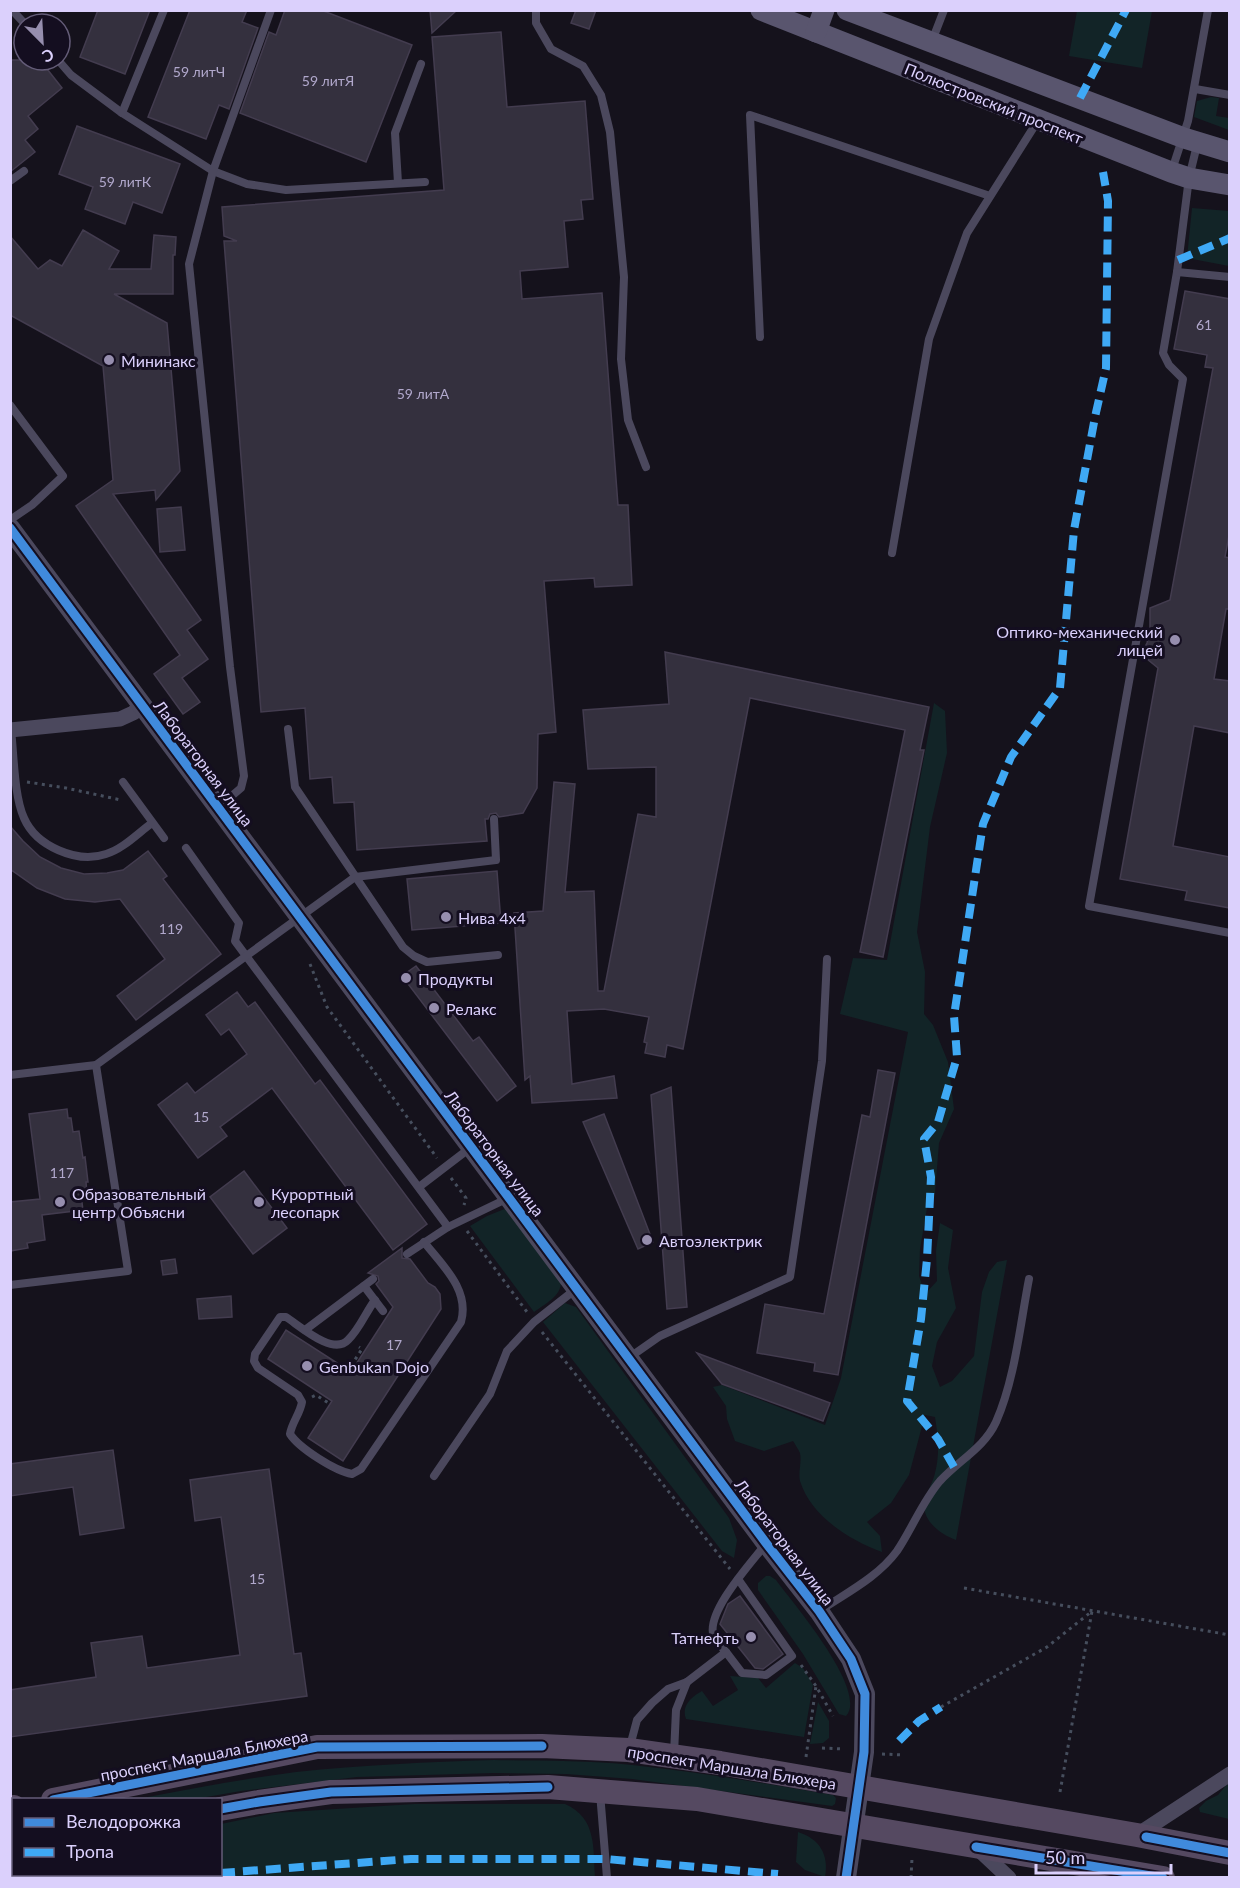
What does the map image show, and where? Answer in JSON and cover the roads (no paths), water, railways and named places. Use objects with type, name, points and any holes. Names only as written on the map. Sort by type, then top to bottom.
[{"type":"main road","name":"Полюстровский проспект","points":[[761,10],[1180,175],[1230,185]]},
{"type":"main road","points":[[816,32],[824,10]]},
{"type":"main road","name":"Полюстровский проспект","points":[[847,10],[1191,140],[1230,152]]},
{"type":"main road","name":"проспект Маршала Блюхера","points":[[63,1798],[317,1747],[542,1746],[629,1750],[859,1786],[1230,1853]]},
{"type":"main road","points":[[222,1809],[331,1792],[548,1788],[697,1799],[1163,1878]]},
{"type":"street","name":"Лабораторная улица","points":[[10,528],[819,1611],[851,1659],[865,1694],[864,1752],[846,1878]]},
{"type":"street","points":[[11,730],[120,719],[143,706]]},
{"type":"street","points":[[1137,1835],[1230,1774]]},
{"type":"street","points":[[976,1847],[1009,1878]]},
{"type":"lane","points":[[122,113],[164,10]]},
{"type":"lane","points":[[218,807],[241,788],[244,776],[230,667],[189,264],[213,171],[271,10]]},
{"type":"lane","points":[[536,10],[536,23],[551,49],[583,66],[601,95],[610,132],[624,277],[621,358],[628,420],[646,467]]},
{"type":"lane","points":[[932,42],[944,10]]},
{"type":"lane","points":[[1208,10],[1195,89],[1191,140],[1180,175],[1177,272],[1163,353],[1169,365],[1183,379],[1089,906],[1230,933]]},
{"type":"lane","points":[[398,183],[395,133],[421,64]]},
{"type":"lane","points":[[68,72],[122,113],[213,171],[247,184],[286,190],[425,182]]},
{"type":"lane","points":[[1195,89],[1230,95]]},
{"type":"lane","points":[[760,337],[750,115],[990,196]]},
{"type":"lane","points":[[892,553],[929,339],[968,233],[1038,121]]},
{"type":"lane","points":[[1180,175],[1191,140]]},
{"type":"lane","points":[[10,181],[24,171]]},
{"type":"lane","points":[[1177,272],[1230,277]]},
{"type":"lane","points":[[10,405],[63,476],[32,505],[10,520]]},
{"type":"lane","points":[[288,729],[295,787],[403,947],[414,956],[428,962],[498,955]]},
{"type":"lane","points":[[11,730],[19,802],[24,818],[34,834],[50,846],[68,854],[86,857],[107,854],[152,822]]},
{"type":"lane","points":[[123,782],[164,838]]},
{"type":"lane","points":[[10,1075],[96,1065],[356,877],[496,860],[494,819]]},
{"type":"lane","points":[[186,848],[239,923],[235,941],[448,1227]]},
{"type":"lane","points":[[629,1358],[660,1336],[790,1277],[822,1061],[827,959]]},
{"type":"lane","points":[[10,1286],[128,1271],[96,1065]]},
{"type":"lane","points":[[419,1187],[472,1147]]},
{"type":"lane","points":[[406,1254],[448,1227],[508,1196]]},
{"type":"lane","points":[[375,1300],[348,1341],[339,1346],[328,1345],[286,1317],[280,1317],[255,1354],[254,1361],[258,1368],[298,1395],[302,1402],[301,1409],[291,1424],[290,1434],[295,1442],[343,1473],[352,1474],[361,1469],[461,1322],[464,1310],[463,1297],[456,1284],[424,1242]]},
{"type":"lane","points":[[305,1330],[373,1279]]},
{"type":"lane","points":[[819,1611],[879,1570],[896,1552],[938,1484],[954,1467],[980,1447],[995,1423],[1008,1387],[1029,1279]]},
{"type":"lane","points":[[364,1286],[383,1311]]},
{"type":"lane","points":[[434,1476],[490,1394],[507,1351],[534,1322],[577,1288]]},
{"type":"lane","points":[[738,1580],[792,1656],[766,1675],[742,1673],[713,1636],[714,1620],[725,1598],[738,1580],[766,1543]]},
{"type":"lane","points":[[629,1750],[637,1720],[652,1703],[668,1689],[687,1682],[726,1652]]},
{"type":"lane","points":[[674,1756],[676,1710],[687,1682]]},
{"type":"lane","points":[[600,1792],[607,1878]]},
{"type":"place","name":"Мининакс","points":[[109,360]]},
{"type":"place","name":"Оптико-механический лицей","points":[[1175,640]]},
{"type":"place","name":"Нива 4х4","points":[[446,917]]},
{"type":"place","name":"Продукты","points":[[406,978]]},
{"type":"place","name":"Релакс","points":[[434,1008]]},
{"type":"place","name":"Образовательный центр Объясни","points":[[60,1202]]},
{"type":"place","name":"Курортный лесопарк","points":[[259,1202]]},
{"type":"place","name":"Автоэлектрик","points":[[647,1240]]},
{"type":"place","name":"Genbukan Dojo","points":[[307,1366]]},
{"type":"place","name":"Татнефть","points":[[751,1637]]}]
